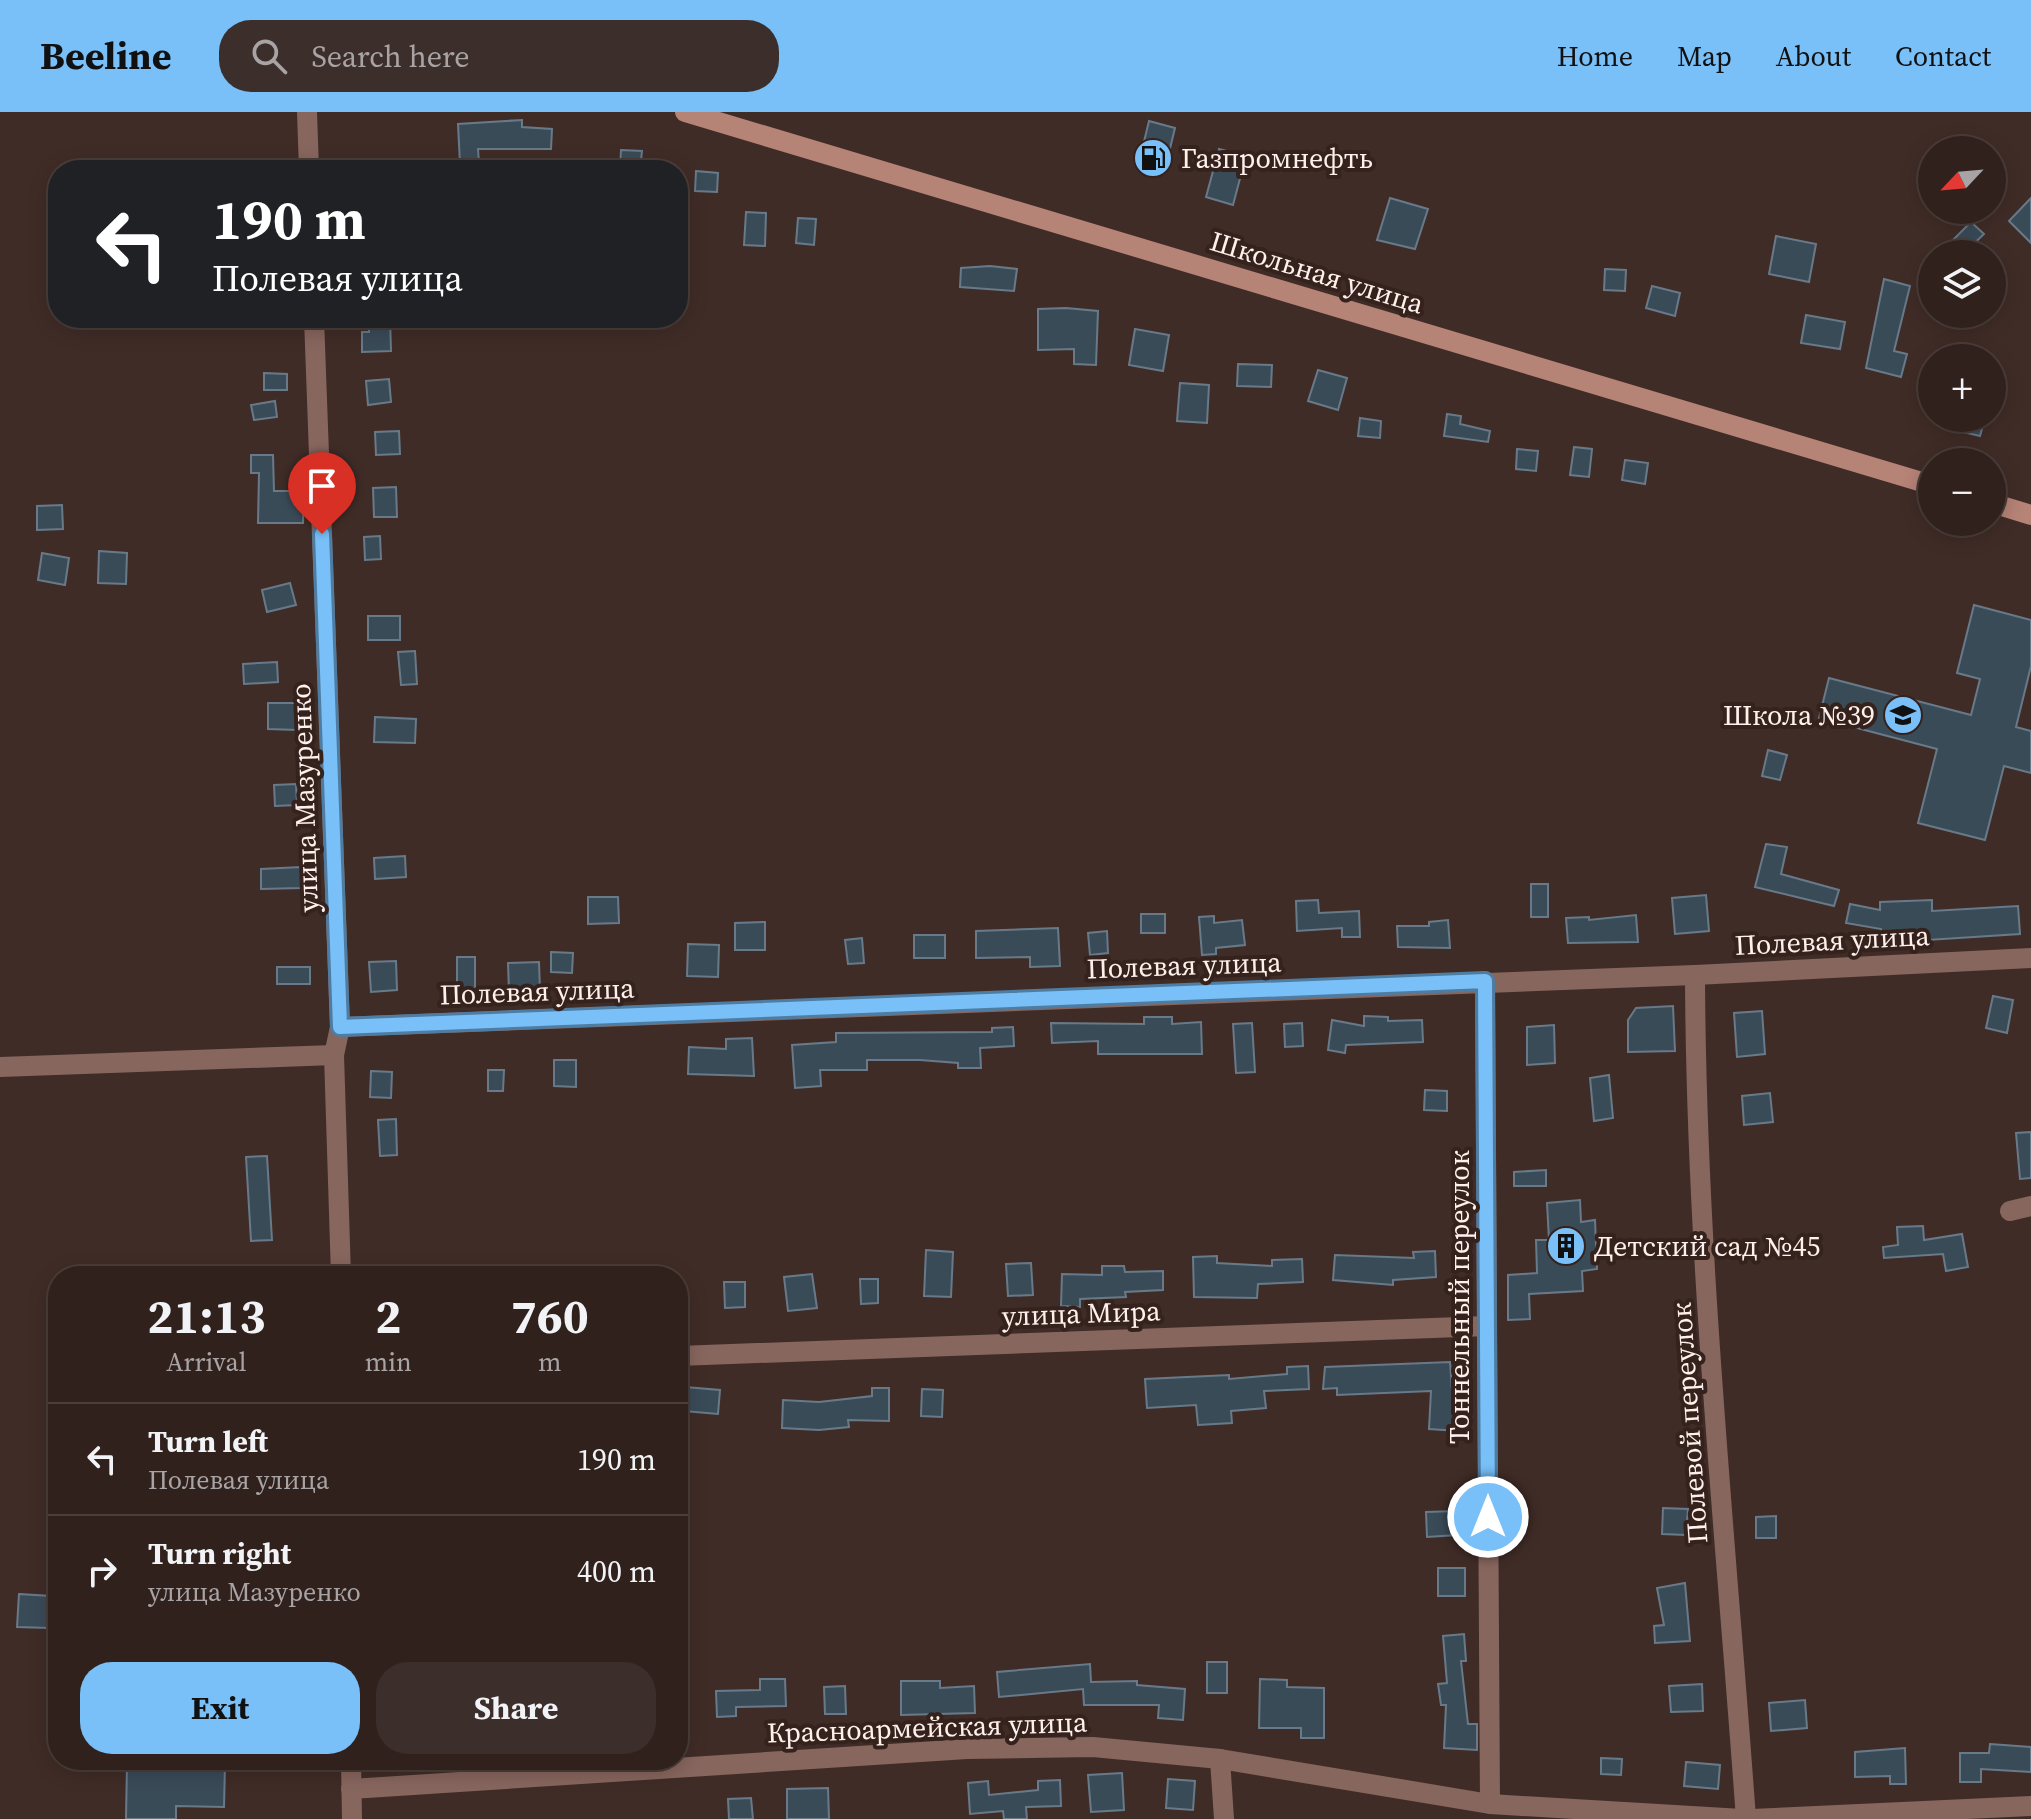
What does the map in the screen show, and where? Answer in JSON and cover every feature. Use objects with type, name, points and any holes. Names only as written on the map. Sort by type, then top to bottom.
[{"type":"main road","name":"Школьная улица","points":[[685,112],[709,115],[1918,481]]},
{"type":"main road","points":[[2006,507],[2031,515]]},
{"type":"street","points":[[307,112],[309,160]]},
{"type":"street","name":"улица Мазуренко","points":[[314,328],[340,1027],[334,1055],[341,1266]]},
{"type":"street","name":"Полевая улица","points":[[340,1027],[1695,975],[2031,958]]},
{"type":"street","name":"Полевой переулок","points":[[1695,975],[1697,1143],[1747,1819]]},
{"type":"street","name":"Тоннельный переулок","points":[[1485,981],[1490,1804]]},
{"type":"street","points":[[0,1067],[334,1055]]},
{"type":"street","points":[[2010,1211],[2031,1206]]},
{"type":"street","name":"улица Мира","points":[[688,1356],[1487,1326]]},
{"type":"street","name":"Красноармейская улица","points":[[688,1767],[967,1749],[1093,1747],[1220,1759],[1490,1804],[1747,1819],[2031,1806]]},
{"type":"street","points":[[1220,1759],[1224,1819]]},
{"type":"street","points":[[351,1770],[352,1819]]},
{"type":"street","name":"Красноармейская улица","points":[[351,1789],[644,1770]]},
{"type":"building","points":[[522,120],[522,127],[552,129],[551,149],[478,149],[479,160],[460,160],[458,124]]},
{"type":"building","points":[[1149,121],[1175,128],[1164,173],[1138,166]]},
{"type":"building","points":[[1219,149],[1246,156],[1233,205],[1206,197]]},
{"type":"building","points":[[621,150],[642,151],[641,160],[620,160]]},
{"type":"building","points":[[696,171],[718,173],[717,192],[695,191]]},
{"type":"building","points":[[1390,198],[1428,209],[1415,249],[1377,240]]},
{"type":"building","points":[[2031,198],[2031,243],[2009,221]]},
{"type":"building","points":[[746,212],[766,213],[765,246],[744,245]]},
{"type":"building","points":[[798,218],[816,219],[814,245],[796,243]]},
{"type":"building","points":[[1969,224],[1984,234],[1978,240],[1953,240]]},
{"type":"building","points":[[1776,236],[1816,244],[1809,282],[1769,274]]},
{"type":"building","points":[[990,266],[1017,269],[1014,291],[960,287],[961,268]]},
{"type":"building","points":[[1605,269],[1626,270],[1625,291],[1604,290]]},
{"type":"building","points":[[1884,279],[1910,286],[1894,351],[1907,354],[1901,377],[1866,368]]},
{"type":"building","points":[[1652,286],[1680,293],[1675,316],[1646,308]]},
{"type":"building","points":[[1038,309],[1098,311],[1096,365],[1074,364],[1074,349],[1038,350]]},
{"type":"building","points":[[1806,315],[1845,322],[1840,349],[1801,343]]},
{"type":"building","points":[[369,328],[390,328],[391,351],[362,352],[362,332],[369,332]]},
{"type":"building","points":[[1135,329],[1169,335],[1163,371],[1129,365]]},
{"type":"building","points":[[1238,364],[1272,365],[1271,387],[1237,386]]},
{"type":"building","points":[[1318,370],[1347,378],[1338,410],[1308,401]]},
{"type":"building","points":[[264,373],[287,374],[287,390],[264,390]]},
{"type":"building","points":[[389,379],[391,402],[368,405],[366,381]]},
{"type":"building","points":[[1180,383],[1209,385],[1207,423],[1177,421]]},
{"type":"building","points":[[275,401],[277,417],[254,420],[251,405]]},
{"type":"building","points":[[1447,414],[1461,416],[1460,424],[1490,431],[1488,442],[1444,436]]},
{"type":"building","points":[[1360,418],[1381,421],[1380,438],[1358,436]]},
{"type":"building","points":[[399,431],[400,454],[376,455],[375,432]]},
{"type":"building","points":[[1574,447],[1592,449],[1589,477],[1570,475]]},
{"type":"building","points":[[1517,449],[1538,451],[1536,471],[1516,469]]},
{"type":"building","points":[[251,455],[273,455],[274,491],[304,491],[303,523],[258,523],[259,473],[251,473]]},
{"type":"building","points":[[1625,460],[1648,463],[1645,484],[1622,480]]},
{"type":"building","points":[[396,487],[397,517],[374,517],[373,488]]},
{"type":"building","points":[[62,505],[63,529],[37,530],[37,506]]},
{"type":"building","points":[[380,536],[381,559],[365,560],[364,537]]},
{"type":"building","points":[[99,551],[127,553],[126,584],[98,583]]},
{"type":"building","points":[[42,553],[69,558],[65,585],[38,580]]},
{"type":"building","points":[[290,583],[296,605],[267,612],[262,590]]},
{"type":"building","points":[[1974,605],[2031,620],[2031,666],[2016,727],[2031,731],[2031,773],[2004,766],[1985,840],[1918,823],[1937,749],[1819,718],[1829,678],[1971,715],[1980,679],[1957,673]]},
{"type":"building","points":[[368,616],[400,616],[400,640],[368,640]]},
{"type":"building","points":[[415,651],[417,684],[401,685],[398,652]]},
{"type":"building","points":[[277,662],[278,682],[244,684],[243,664]]},
{"type":"building","points":[[268,703],[297,703],[297,730],[268,729]]},
{"type":"building","points":[[375,717],[416,719],[415,743],[374,742]]},
{"type":"building","points":[[1768,750],[1787,755],[1780,780],[1762,776]]},
{"type":"building","points":[[296,784],[297,805],[275,806],[274,785]]},
{"type":"building","points":[[1766,844],[1787,847],[1781,874],[1839,890],[1834,906],[1755,887]]},
{"type":"building","points":[[405,856],[406,877],[375,879],[374,858]]},
{"type":"building","points":[[301,867],[301,888],[261,889],[261,869]]},
{"type":"building","points":[[1531,884],[1548,884],[1548,917],[1531,917]]},
{"type":"building","points":[[1706,895],[1709,931],[1675,934],[1672,898]]},
{"type":"building","points":[[588,897],[618,897],[619,923],[588,924]]},
{"type":"building","points":[[1318,900],[1319,913],[1359,911],[1360,937],[1342,937],[1342,928],[1297,931],[1296,901]]},
{"type":"building","points":[[1932,900],[1932,911],[2018,906],[2020,934],[1881,943],[1881,929],[1846,923],[1850,904],[1880,910],[1880,902]]},
{"type":"building","points":[[1141,914],[1165,914],[1165,933],[1141,933]]},
{"type":"building","points":[[1636,915],[1638,942],[1568,943],[1566,918],[1589,917],[1589,920]]},
{"type":"building","points":[[1214,916],[1214,923],[1242,920],[1245,945],[1216,948],[1216,954],[1202,955],[1199,917]]},
{"type":"building","points":[[1448,920],[1450,948],[1398,947],[1397,926],[1429,926],[1429,922]]},
{"type":"building","points":[[765,922],[765,950],[735,950],[735,923]]},
{"type":"building","points":[[1058,928],[1060,966],[1030,967],[1030,957],[976,958],[976,931]]},
{"type":"building","points":[[1107,931],[1108,953],[1090,955],[1088,933]]},
{"type":"building","points":[[914,935],[945,935],[945,958],[914,958]]},
{"type":"building","points":[[862,938],[864,963],[848,964],[845,940]]},
{"type":"building","points":[[688,944],[719,945],[718,977],[687,976]]},
{"type":"building","points":[[551,952],[573,953],[572,973],[551,972]]},
{"type":"building","points":[[457,957],[475,957],[475,988],[457,988]]},
{"type":"building","points":[[396,961],[397,990],[371,992],[369,962]]},
{"type":"building","points":[[539,962],[540,991],[509,992],[508,963]]},
{"type":"building","points":[[277,967],[310,967],[310,984],[277,984]]},
{"type":"building","points":[[1993,996],[2013,1000],[2007,1033],[1986,1028]]},
{"type":"building","points":[[1673,1006],[1675,1051],[1628,1052],[1628,1020],[1636,1008]]},
{"type":"building","points":[[1762,1011],[1765,1054],[1737,1057],[1734,1013]]},
{"type":"building","points":[[1364,1016],[1388,1017],[1388,1021],[1422,1020],[1423,1042],[1346,1045],[1345,1053],[1328,1050],[1332,1020],[1364,1026]]},
{"type":"building","points":[[1144,1017],[1172,1017],[1172,1024],[1201,1022],[1202,1054],[1098,1054],[1098,1041],[1052,1043],[1051,1023],[1144,1024]]},
{"type":"building","points":[[1252,1023],[1255,1072],[1236,1073],[1233,1024]]},
{"type":"building","points":[[1302,1023],[1303,1046],[1285,1047],[1284,1024]]},
{"type":"building","points":[[1554,1025],[1555,1063],[1527,1065],[1527,1027]]},
{"type":"building","points":[[1013,1027],[1014,1046],[980,1048],[981,1068],[958,1068],[958,1063],[920,1060],[867,1060],[867,1070],[820,1070],[821,1086],[795,1088],[792,1045],[836,1042],[836,1033],[992,1032],[992,1028]]},
{"type":"building","points":[[752,1038],[754,1076],[688,1074],[689,1047],[726,1049],[726,1039]]},
{"type":"building","points":[[554,1060],[576,1060],[576,1087],[554,1086]]},
{"type":"building","points":[[488,1070],[504,1070],[503,1091],[488,1091]]},
{"type":"building","points":[[371,1071],[392,1072],[391,1098],[370,1097]]},
{"type":"building","points":[[1609,1075],[1613,1118],[1594,1121],[1590,1078]]},
{"type":"building","points":[[1425,1090],[1447,1091],[1447,1111],[1424,1110]]},
{"type":"building","points":[[1770,1093],[1773,1122],[1744,1125],[1742,1096]]},
{"type":"building","points":[[396,1119],[397,1155],[380,1156],[378,1120]]},
{"type":"building","points":[[2031,1132],[2031,1178],[2020,1179],[2016,1133]]},
{"type":"building","points":[[267,1156],[272,1240],[251,1241],[246,1157]]},
{"type":"building","points":[[1546,1170],[1546,1186],[1514,1186],[1514,1172]]},
{"type":"building","name":"Детский сад №45","points":[[1580,1200],[1581,1222],[1595,1220],[1597,1269],[1582,1271],[1583,1291],[1529,1294],[1530,1319],[1508,1320],[1508,1275],[1537,1273],[1536,1240],[1549,1240],[1547,1203]]},
{"type":"building","points":[[1923,1226],[1924,1240],[1962,1234],[1968,1267],[1946,1271],[1943,1254],[1884,1258],[1883,1247],[1898,1245],[1897,1227]]},
{"type":"building","points":[[926,1250],[953,1252],[951,1297],[924,1296]]},
{"type":"building","points":[[1435,1251],[1436,1277],[1393,1280],[1393,1285],[1333,1280],[1335,1255],[1414,1258],[1413,1252]]},
{"type":"building","points":[[1217,1256],[1217,1263],[1272,1266],[1272,1260],[1302,1259],[1303,1282],[1258,1284],[1257,1298],[1194,1297],[1193,1257]]},
{"type":"building","points":[[1031,1263],[1033,1295],[1008,1296],[1006,1264]]},
{"type":"building","points":[[1102,1266],[1124,1266],[1125,1272],[1163,1271],[1163,1290],[1125,1292],[1126,1297],[1080,1299],[1080,1307],[1061,1306],[1062,1274],[1102,1275]]},
{"type":"building","points":[[812,1274],[817,1308],[788,1311],[784,1277]]},
{"type":"building","points":[[860,1279],[878,1279],[878,1303],[861,1304]]},
{"type":"building","points":[[724,1282],[745,1282],[745,1307],[725,1308]]},
{"type":"building","points":[[1450,1362],[1453,1403],[1459,1403],[1458,1431],[1429,1429],[1431,1391],[1337,1395],[1337,1388],[1323,1389],[1325,1367]]},
{"type":"building","points":[[1308,1366],[1309,1389],[1264,1391],[1266,1408],[1231,1411],[1232,1423],[1198,1425],[1196,1405],[1147,1408],[1145,1379],[1229,1375],[1229,1379],[1287,1374],[1287,1367]]},
{"type":"building","points":[[688,1387],[720,1390],[718,1414],[688,1411]]},
{"type":"building","points":[[872,1388],[889,1388],[889,1421],[848,1420],[849,1427],[819,1430],[782,1428],[783,1400],[819,1402],[872,1396]]},
{"type":"building","points":[[922,1389],[943,1390],[942,1417],[921,1416]]},
{"type":"building","points":[[1663,1508],[1688,1509],[1686,1535],[1662,1534]]},
{"type":"building","points":[[1457,1511],[1458,1535],[1427,1537],[1426,1512]]},
{"type":"building","points":[[1776,1516],[1776,1538],[1756,1538],[1756,1517]]},
{"type":"building","points":[[1438,1568],[1465,1568],[1465,1596],[1438,1596]]},
{"type":"building","points":[[1685,1583],[1690,1641],[1655,1643],[1654,1626],[1664,1625],[1657,1588]]},
{"type":"building","points":[[19,1594],[48,1596],[48,1628],[17,1627]]},
{"type":"building","points":[[1464,1634],[1466,1661],[1461,1661],[1468,1724],[1477,1724],[1477,1750],[1444,1748],[1446,1705],[1441,1705],[1438,1684],[1447,1683],[1443,1636]]},
{"type":"building","points":[[1207,1662],[1227,1662],[1227,1693],[1207,1693]]},
{"type":"building","points":[[1090,1664],[1091,1682],[1137,1681],[1137,1685],[1185,1689],[1183,1720],[1158,1718],[1159,1705],[1084,1705],[1083,1689],[999,1697],[997,1672]]},
{"type":"building","points":[[760,1679],[785,1679],[786,1706],[736,1707],[736,1716],[717,1717],[716,1691],[760,1690]]},
{"type":"building","points":[[1260,1679],[1287,1680],[1287,1687],[1324,1688],[1324,1738],[1301,1738],[1301,1728],[1259,1728]]},
{"type":"building","points":[[901,1681],[940,1681],[940,1688],[974,1686],[975,1713],[901,1715]]},
{"type":"building","points":[[1702,1684],[1703,1711],[1671,1712],[1669,1686]]},
{"type":"building","points":[[845,1686],[846,1714],[825,1714],[824,1687]]},
{"type":"building","points":[[1805,1700],[1807,1728],[1771,1731],[1769,1703]]},
{"type":"building","points":[[1990,1744],[2031,1747],[2031,1772],[1981,1769],[1981,1782],[1960,1782],[1960,1753],[1989,1753]]},
{"type":"building","points":[[1905,1748],[1906,1784],[1890,1784],[1890,1776],[1855,1777],[1855,1752]]},
{"type":"building","points":[[1601,1758],[1622,1759],[1621,1775],[1601,1774]]},
{"type":"building","points":[[1686,1762],[1720,1765],[1718,1789],[1684,1786]]},
{"type":"building","points":[[127,1770],[225,1770],[224,1807],[176,1806],[176,1819],[126,1819]]},
{"type":"building","points":[[1122,1773],[1124,1810],[1091,1812],[1088,1775]]},
{"type":"building","points":[[1168,1779],[1195,1781],[1193,1810],[1166,1808]]},
{"type":"building","points":[[1060,1780],[1061,1806],[1026,1807],[1027,1819],[1004,1819],[1003,1811],[970,1814],[968,1783],[988,1781],[989,1795],[1038,1790],[1038,1781]]},
{"type":"building","points":[[828,1788],[829,1819],[787,1819],[787,1789]]},
{"type":"building","points":[[751,1798],[753,1819],[729,1819],[728,1799]]},
{"type":"place","name":"Газпромнефть","points":[[1153,158]]},
{"type":"place","name":"Школа №39","points":[[1903,715]]},
{"type":"place","name":"Детский сад №45","points":[[1566,1246]]},
{"type":"route","points":[[322,534],[340,1027],[1485,981],[1488,1517]]}]
